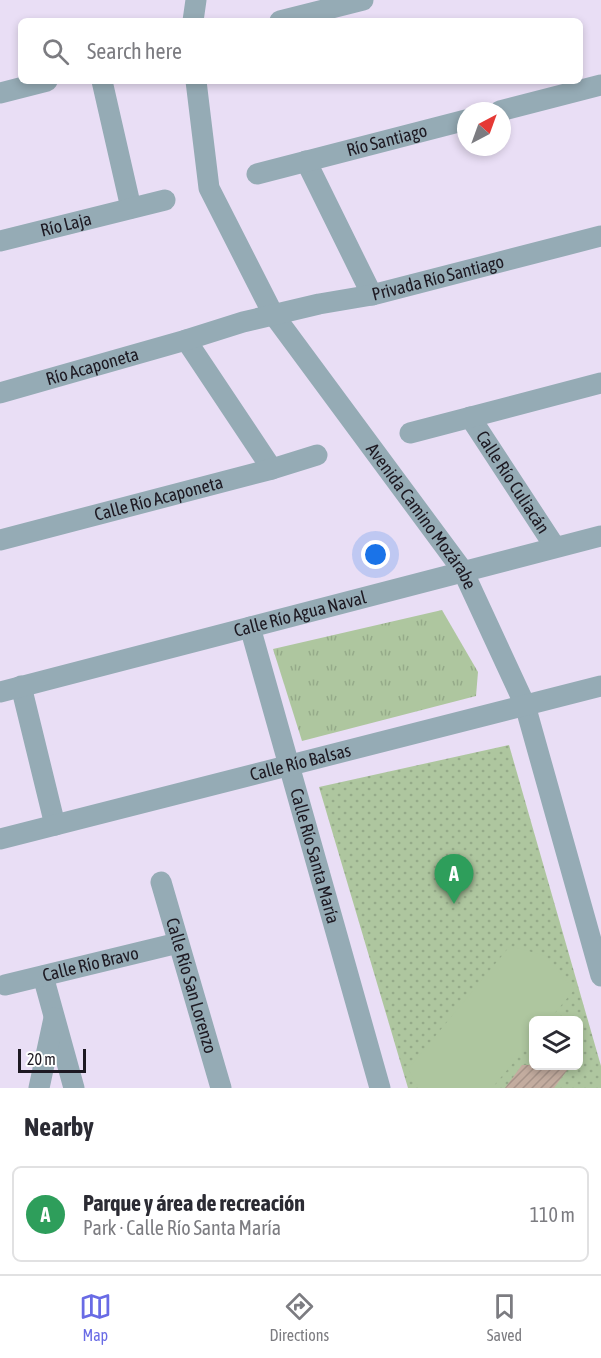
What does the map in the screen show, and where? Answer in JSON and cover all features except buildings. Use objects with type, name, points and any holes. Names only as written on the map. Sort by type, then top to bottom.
[{"type":"street","points":[[193,18],[196,0]]},
{"type":"street","points":[[282,18],[284,0]]},
{"type":"street","points":[[294,18],[363,0]]},
{"type":"street","points":[[0,93],[35,84]]},
{"type":"street","points":[[103,84],[131,208]]},
{"type":"street","name":"Avenida Camino Mozárabe","points":[[196,84],[209,188],[273,314],[463,571],[525,705],[601,976]]},
{"type":"street","points":[[511,108],[601,85]]},
{"type":"street","name":"Río Santiago","points":[[257,174],[457,122]]},
{"type":"street","points":[[306,161],[372,295]]},
{"type":"street","name":"Río Laja","points":[[0,241],[165,200]]},
{"type":"street","name":"Privada Río Santiago","points":[[273,314],[372,295],[601,236]]},
{"type":"street","name":"Río Acaponeta","points":[[0,393],[273,314]]},
{"type":"street","points":[[186,340],[272,469]]},
{"type":"street","points":[[410,433],[601,383]]},
{"type":"street","name":"Calle Río Culiacán","points":[[470,417],[555,548]]},
{"type":"street","name":"Calle Río Acaponeta","points":[[1,537],[272,469],[317,455]]},
{"type":"street","name":"Calle Río Agua Naval","points":[[0,692],[601,536]]},
{"type":"street","name":"Calle Río Santa María","points":[[250,627],[380,1088]]},
{"type":"street","points":[[21,686],[55,825]]},
{"type":"street","name":"Calle Río Balsas","points":[[0,839],[601,686]]},
{"type":"street","name":"Calle Río San Lorenzo","points":[[161,882],[221,1088]]},
{"type":"street","name":"Calle Río Bravo","points":[[5,986],[178,943]]},
{"type":"street","points":[[43,976],[74,1088]]},
{"type":"street","points":[[39,1088],[54,1015]]},
{"type":"green space","points":[[442,610],[478,672],[476,696],[302,741],[273,649]]},
{"type":"green space","points":[[509,745],[601,1066],[601,1088],[408,1088],[319,787]]},
{"type":"green space","points":[[510,946],[546,956],[574,990],[552,1016],[529,1016],[529,1044],[492,1088],[419,1088],[408,1069]]},
{"type":"place","name":"Parque y área de recreación","points":[[454,904]]}]
